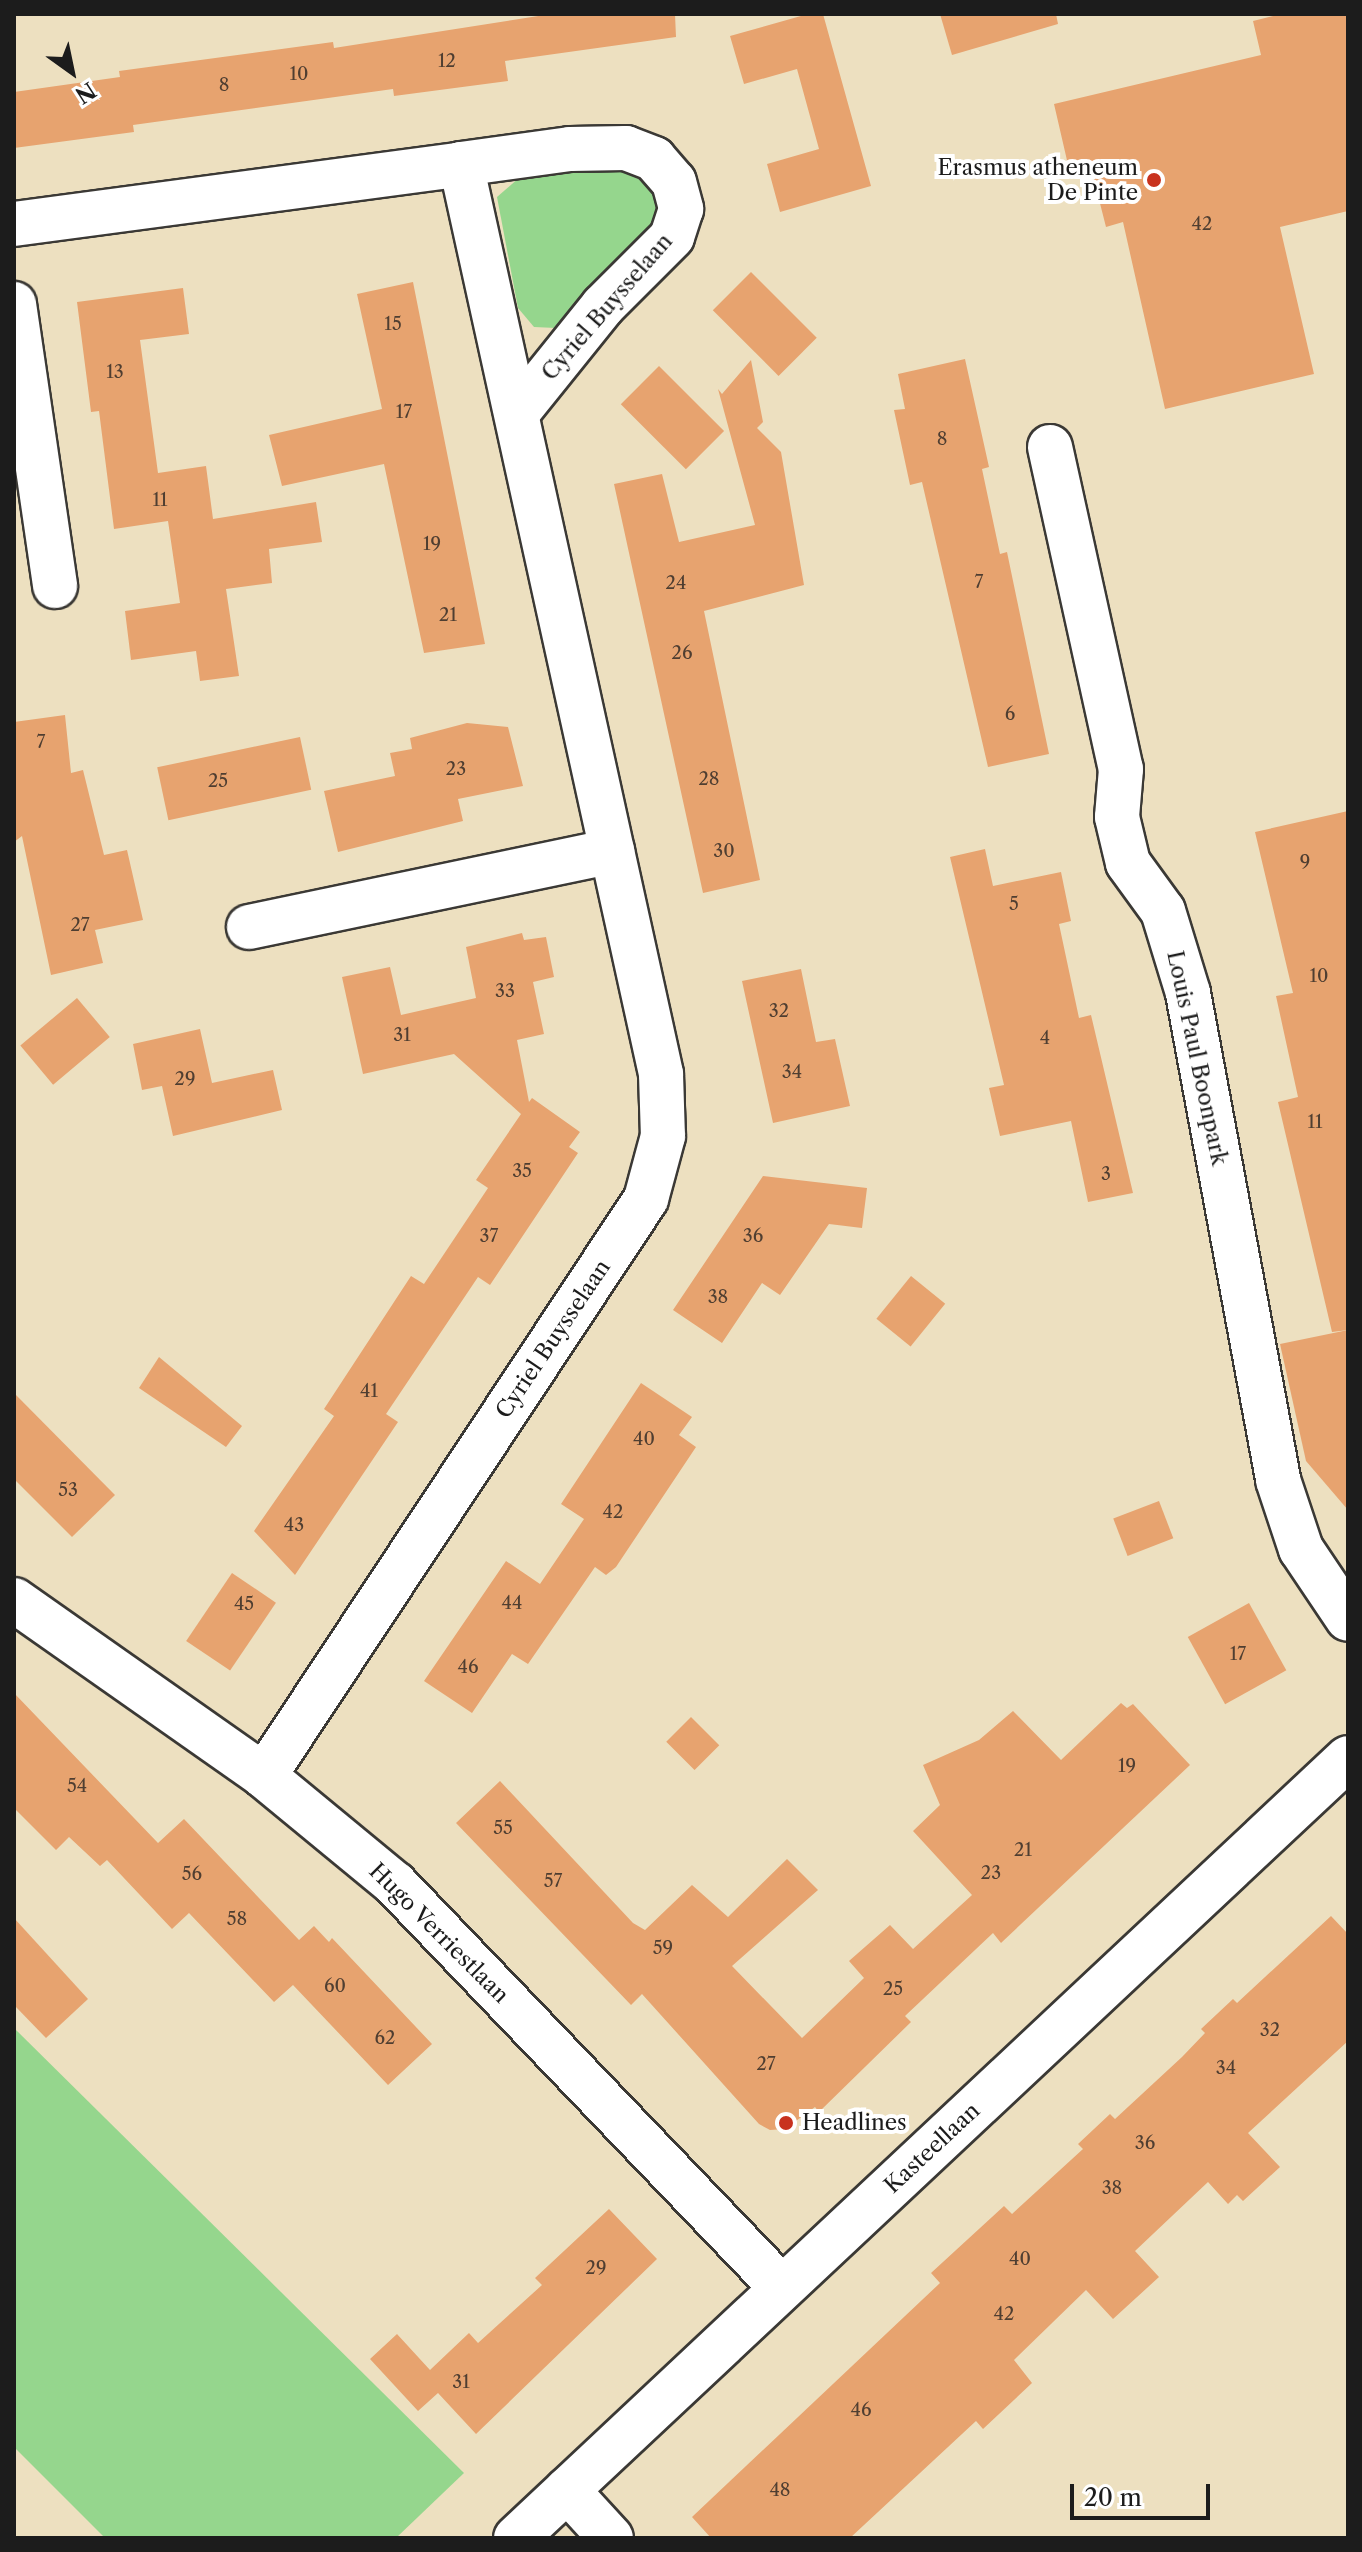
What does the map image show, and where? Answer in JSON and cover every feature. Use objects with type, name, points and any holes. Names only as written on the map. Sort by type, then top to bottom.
[{"type":"street","name":"Cyriel Buysselaan","points":[[14,224],[570,149],[626,148],[654,159],[674,182],[681,209],[672,237],[603,306],[517,413]]},
{"type":"street","name":"Cyriel Buysselaan","points":[[264,1776],[646,1199],[663,1136],[661,1074],[461,164]]},
{"type":"street","points":[[14,304],[55,586]]},
{"type":"street","name":"Louis Paul Boonpark","points":[[1050,447],[1121,769],[1117,817],[1128,863],[1163,911],[1188,993],[1278,1480],[1301,1549],[1348,1619]]},
{"type":"street","points":[[249,927],[612,851]]},
{"type":"street","name":"Hugo Verriestlaan","points":[[14,1600],[264,1776],[395,1884],[782,2288]]},
{"type":"street","name":"Kasteellaan","points":[[516,2538],[1348,1758]]},
{"type":"street","points":[[567,2490],[611,2538]]},
{"type":"green space","points":[[613,164],[641,171],[659,201],[651,232],[556,328],[534,327],[518,308],[497,197],[520,177]]},
{"type":"green space","points":[[14,2028],[464,2473],[396,2538],[105,2538],[14,2447]]},
{"type":"building","points":[[551,14],[675,14],[676,37],[505,61],[508,81],[394,96],[393,89],[133,125],[134,132],[14,148],[14,92],[120,77],[119,71],[333,42],[334,48]]},
{"type":"building","points":[[808,14],[823,14],[871,186],[780,212],[767,164],[819,149],[797,69],[744,84],[730,36]]},
{"type":"building","points":[[940,14],[1056,14],[1058,24],[952,55]]},
{"type":"building","points":[[1281,14],[1348,14],[1348,211],[1280,227],[1314,374],[1165,409],[1123,222],[1106,227],[1090,164],[1069,169],[1054,104],[1261,55],[1253,21]]},
{"type":"building","points":[[751,272],[817,338],[779,376],[713,310]]},
{"type":"building","points":[[413,282],[485,644],[424,653],[384,464],[282,486],[269,435],[382,409],[357,294]]},
{"type":"building","points":[[183,288],[189,334],[140,340],[158,473],[206,466],[213,519],[316,502],[322,542],[269,549],[272,583],[226,589],[239,676],[200,681],[196,651],[131,660],[125,611],[180,603],[168,521],[114,529],[99,411],[91,412],[77,302]]},
{"type":"building","points":[[965,359],[989,467],[982,469],[1000,554],[1007,552],[1049,754],[988,767],[922,482],[910,485],[894,410],[905,409],[898,374]]},
{"type":"building","points":[[751,360],[763,422],[757,428],[781,452],[804,585],[704,611],[760,880],[703,893],[614,484],[662,474],[679,542],[755,525],[718,389],[722,394]]},
{"type":"building","points":[[659,366],[724,431],[686,469],[621,404]]},
{"type":"building","points":[[65,715],[71,773],[83,770],[104,855],[127,850],[143,920],[95,930],[103,963],[51,975],[22,836],[14,842],[14,722]]},
{"type":"building","points":[[467,723],[508,727],[523,786],[458,799],[463,821],[338,852],[324,791],[395,776],[390,753],[412,749],[410,738]]},
{"type":"building","points":[[300,737],[311,790],[168,820],[157,767]]},
{"type":"building","points":[[1348,811],[1348,1330],[1332,1332],[1278,1102],[1298,1097],[1276,996],[1293,993],[1255,832]]},
{"type":"building","points":[[985,849],[993,886],[1061,872],[1071,921],[1059,924],[1079,1018],[1091,1015],[1133,1193],[1088,1202],[1071,1121],[1000,1136],[989,1088],[1004,1085],[950,857]]},
{"type":"building","points":[[522,933],[524,940],[546,937],[554,977],[533,982],[544,1034],[517,1040],[529,1102],[532,1098],[580,1132],[569,1147],[578,1153],[490,1285],[478,1277],[386,1414],[398,1422],[295,1575],[254,1531],[334,1416],[324,1409],[411,1276],[424,1284],[488,1188],[476,1180],[521,1114],[454,1054],[363,1074],[342,977],[390,967],[401,1015],[476,998],[466,947]]},
{"type":"building","points":[[801,969],[816,1042],[835,1039],[850,1106],[773,1123],[742,981]]},
{"type":"building","points":[[77,998],[110,1037],[53,1085],[20,1046]]},
{"type":"building","points":[[200,1029],[212,1083],[273,1070],[282,1110],[173,1136],[162,1086],[142,1090],[133,1044]]},
{"type":"building","points":[[763,1176],[867,1188],[862,1228],[829,1224],[780,1295],[762,1283],[722,1343],[673,1310]]},
{"type":"building","points":[[911,1276],[945,1304],[911,1346],[876,1319]]},
{"type":"building","points":[[1348,1330],[1348,1510],[1306,1461],[1280,1344]]},
{"type":"building","points":[[159,1357],[242,1426],[226,1447],[139,1388]]},
{"type":"building","points":[[641,1383],[692,1417],[679,1435],[696,1447],[616,1567],[606,1575],[595,1567],[528,1664],[512,1654],[472,1713],[424,1681],[506,1561],[540,1584],[584,1519],[561,1504]]},
{"type":"building","points":[[14,1393],[115,1495],[72,1537],[14,1479]]},
{"type":"building","points":[[1159,1501],[1173,1538],[1128,1556],[1113,1519]]},
{"type":"building","points":[[232,1573],[276,1603],[230,1671],[186,1641]]},
{"type":"building","points":[[1249,1603],[1286,1670],[1225,1704],[1188,1637]]},
{"type":"building","points":[[14,1693],[158,1843],[184,1819],[299,1940],[314,1926],[329,1942],[332,1938],[432,2044],[388,2085],[293,1985],[274,2002],[189,1913],[172,1929],[107,1860],[100,1866],[69,1837],[56,1850],[14,1808]]},
{"type":"building","points":[[1121,1703],[1127,1708],[1133,1704],[1190,1765],[1001,1943],[993,1933],[905,2016],[911,2022],[819,2112],[815,2107],[785,2129],[770,2130],[759,2124],[642,1994],[631,2005],[456,1823],[500,1781],[633,1923],[645,1930],[692,1885],[728,1917],[787,1859],[818,1890],[732,1966],[802,2038],[864,1978],[849,1961],[890,1925],[913,1949],[972,1895],[913,1831],[940,1805],[923,1765],[979,1740],[1013,1711],[1061,1760]]},
{"type":"building","points":[[691,1717],[719,1745],[695,1770],[666,1742]]},
{"type":"building","points":[[1331,1916],[1348,1934],[1348,2041],[1248,2133],[1280,2167],[1243,2201],[1237,2195],[1228,2204],[1208,2182],[1135,2251],[1159,2277],[1113,2319],[1086,2290],[1014,2360],[1032,2383],[983,2429],[976,2421],[850,2538],[711,2538],[692,2517],[940,2283],[931,2273],[1004,2206],[1012,2214],[1083,2149],[1078,2144],[1110,2114],[1115,2119],[1182,2057],[1205,2033],[1201,2029],[1233,1999],[1237,2003]]},
{"type":"building","points":[[14,1918],[88,1999],[46,2038],[14,2005]]},
{"type":"building","points":[[609,2209],[657,2259],[476,2434],[438,2393],[418,2411],[370,2359],[397,2334],[430,2370],[469,2333],[478,2343],[542,2285],[535,2278]]},
{"type":"place","name":"Erasmus atheneum De Pinte","points":[[1154,180]]},
{"type":"place","name":"Headlines","points":[[786,2123]]}]
